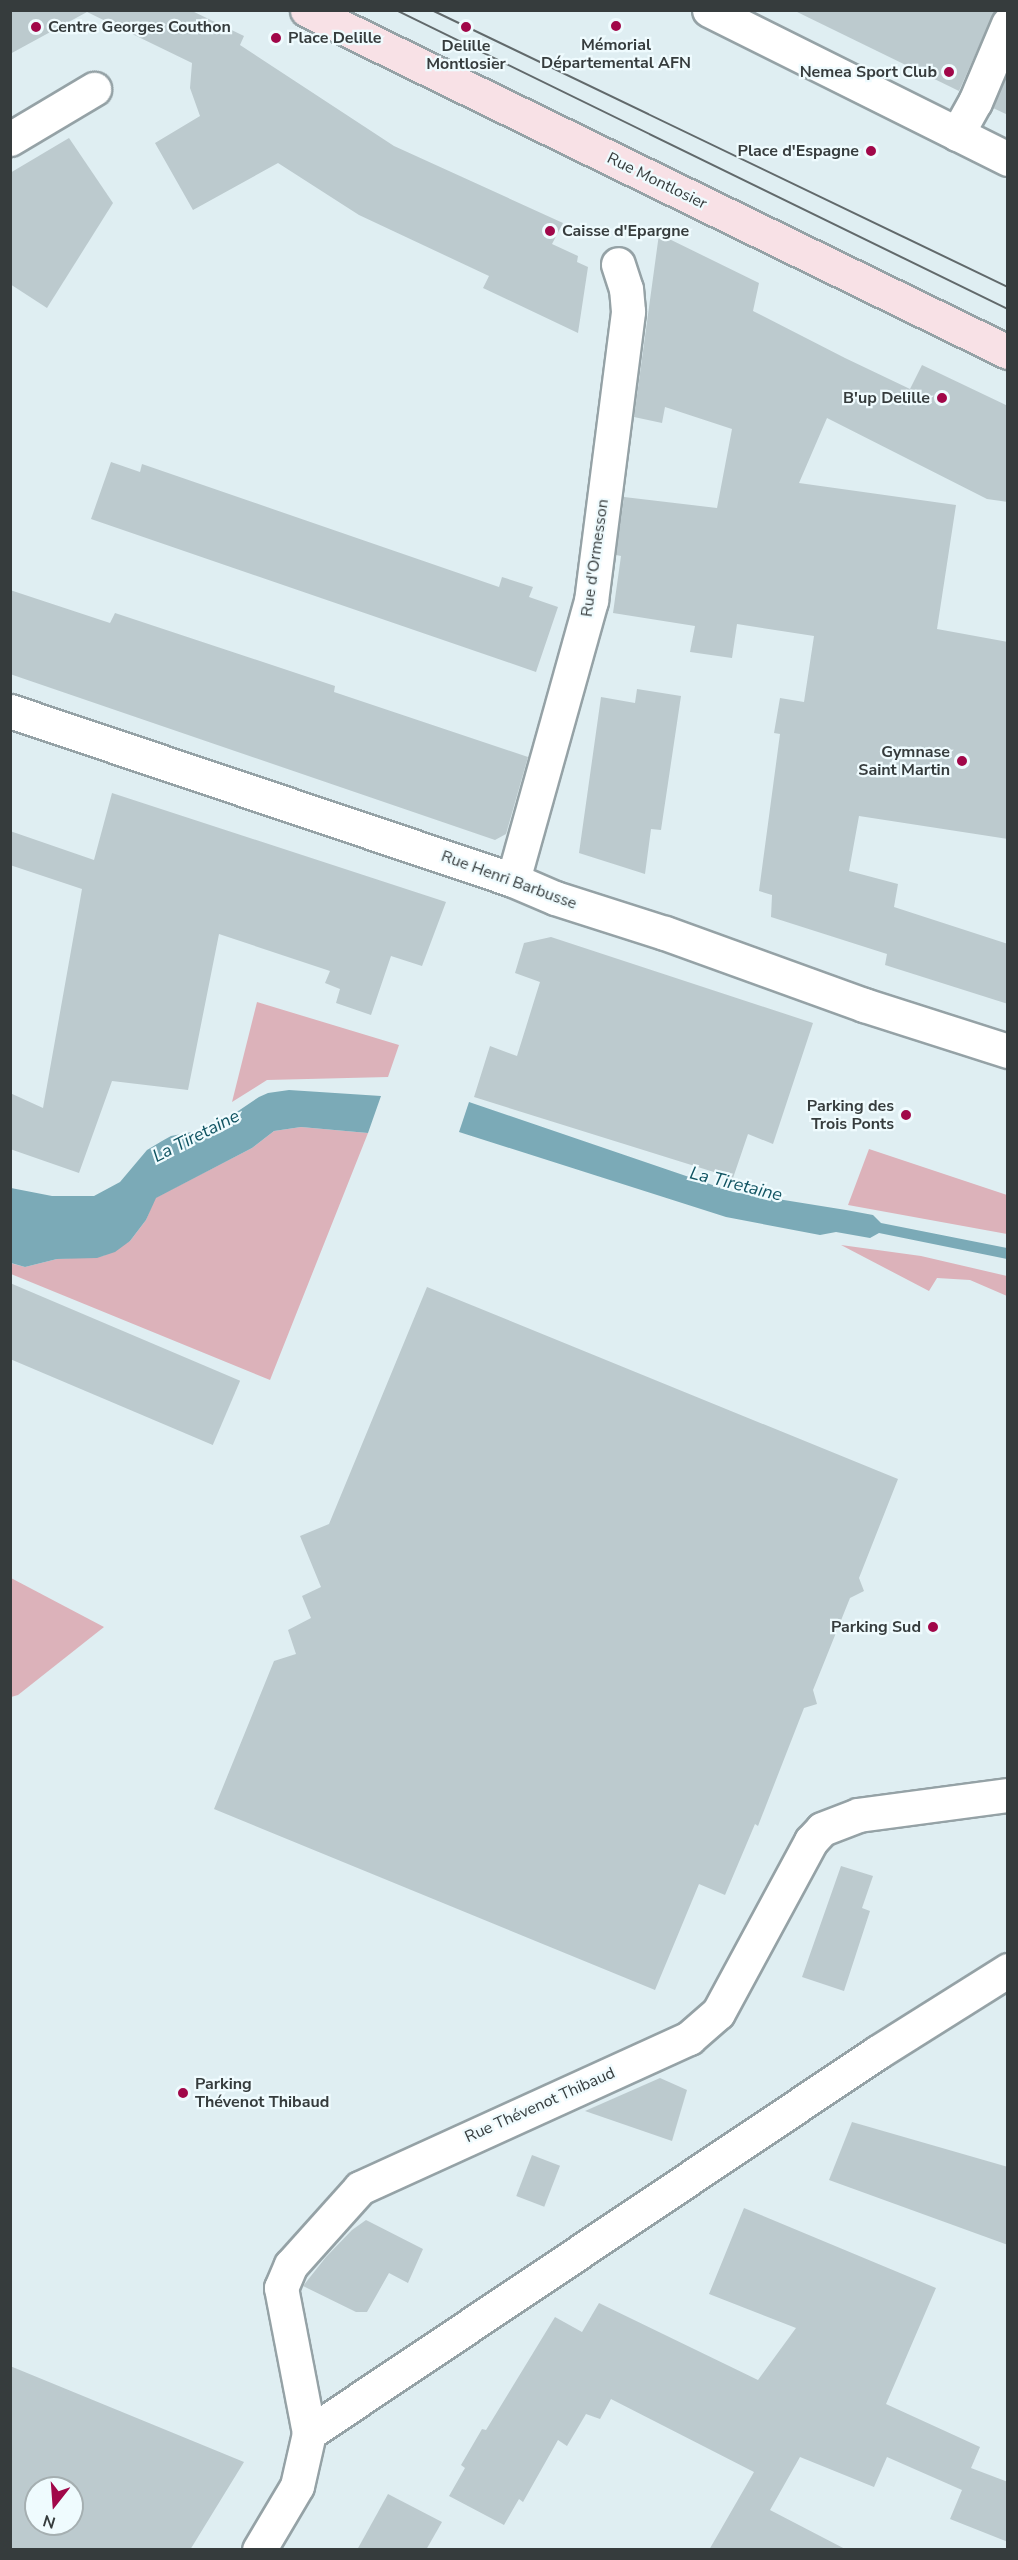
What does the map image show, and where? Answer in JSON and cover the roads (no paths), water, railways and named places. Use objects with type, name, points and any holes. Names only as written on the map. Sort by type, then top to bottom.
[{"type":"main road","name":"Rue Montlosier","points":[[307,10],[1008,352]]},
{"type":"street","points":[[709,10],[1008,159]]},
{"type":"street","points":[[957,134],[975,102],[1008,24]]},
{"type":"street","points":[[10,139],[94,89]]},
{"type":"street","name":"Rue d'Ormesson","points":[[513,880],[591,601],[628,311],[626,288],[618,264]]},
{"type":"street","name":"Rue Henri Barbusse","points":[[10,711],[513,880],[555,898],[665,933],[864,1005],[1008,1051]]},
{"type":"street","name":"Rue Thévenot Thibaud","points":[[259,2550],[297,2486],[309,2433],[281,2288],[291,2265],[360,2188],[689,2038],[718,2013],[811,1841],[822,1829],[858,1815],[1008,1795]]},
{"type":"street","points":[[309,2433],[878,2052],[1008,1970]]},
{"type":"water","name":"La Tiretaine","points":[[289,1090],[381,1096],[368,1133],[301,1127],[274,1131],[252,1148],[156,1198],[146,1220],[130,1241],[115,1252],[97,1258],[57,1259],[25,1267],[11,1263],[11,1188],[52,1196],[94,1196],[120,1182],[147,1150],[171,1136],[213,1128],[259,1097],[268,1093]]},
{"type":"water","points":[[469,1102],[733,1192],[873,1215],[881,1223],[1007,1248],[1007,1259],[879,1233],[870,1238],[836,1232],[820,1235],[726,1217],[459,1132]]},
{"type":"tram line","points":[[396,10],[1008,309]]},
{"type":"tram line","points":[[432,10],[1008,287]]},
{"type":"place","name":"Mémorial Départemental AFN","points":[[616,26]]},
{"type":"place","name":"Centre Georges Couthon","points":[[36,27]]},
{"type":"place","name":"Delille Montlosier","points":[[466,27]]},
{"type":"place","name":"Place Delille","points":[[276,38]]},
{"type":"place","name":"Nemea Sport Club","points":[[949,72]]},
{"type":"place","name":"Place d'Espagne","points":[[871,151]]},
{"type":"place","name":"Caisse d'Epargne","points":[[550,231]]},
{"type":"place","name":"B'up Delille","points":[[942,398]]},
{"type":"place","name":"Gymnase Saint Martin","points":[[962,761]]},
{"type":"place","name":"Parking des Trois Ponts","points":[[906,1115]]},
{"type":"place","name":"Parking Sud","points":[[933,1627]]},
{"type":"place","name":"Parking Thévenot Thibaud","points":[[183,2093]]}]
